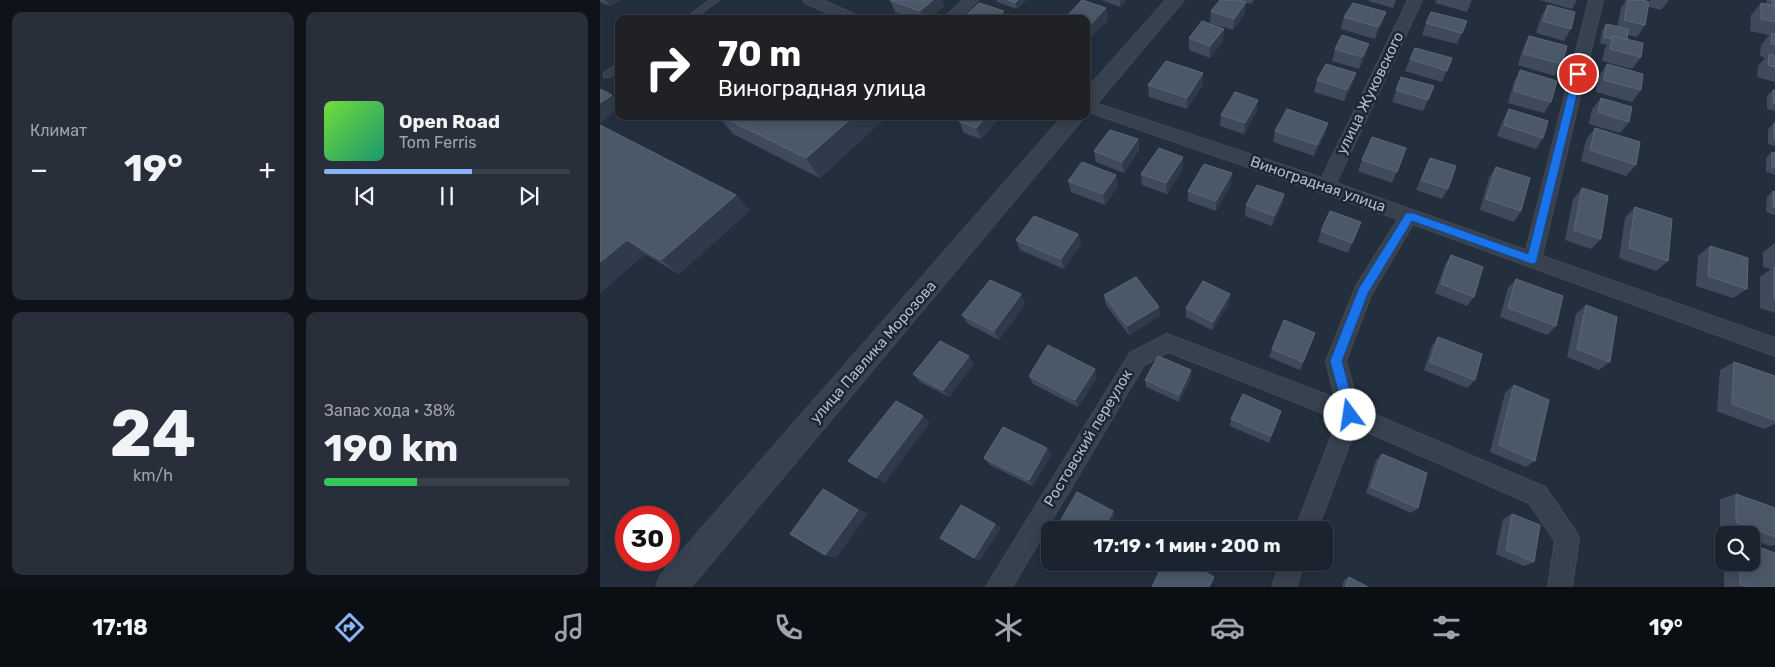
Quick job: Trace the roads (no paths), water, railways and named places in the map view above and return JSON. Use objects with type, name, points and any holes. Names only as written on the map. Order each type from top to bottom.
[{"type":"street","points":[[810,0],[845,15]]},
{"type":"street","points":[[954,15],[971,0]]},
{"type":"street","points":[[1090,99],[1175,0]]},
{"type":"street","name":"улица Жуковского","points":[[1326,186],[1415,0]]},
{"type":"street","points":[[1532,260],[1596,0]]},
{"type":"street","name":"Виноградная улица","points":[[1090,105],[1326,186],[1775,347]]},
{"type":"street","name":"улица Павлика Морозова","points":[[671,587],[1071,120]]},
{"type":"street","points":[[1309,521],[1350,415],[1336,361],[1364,292],[1409,216]]},
{"type":"street","name":"Ростовский переулок","points":[[998,587],[1137,359],[1167,343],[1350,415]]},
{"type":"street","points":[[1350,415],[1536,495],[1567,538],[1560,587]]},
{"type":"street","points":[[1284,587],[1290,571]]},
{"type":"lane","points":[[694,15],[715,0]]},
{"type":"lane","points":[[607,74],[615,69]]}]
